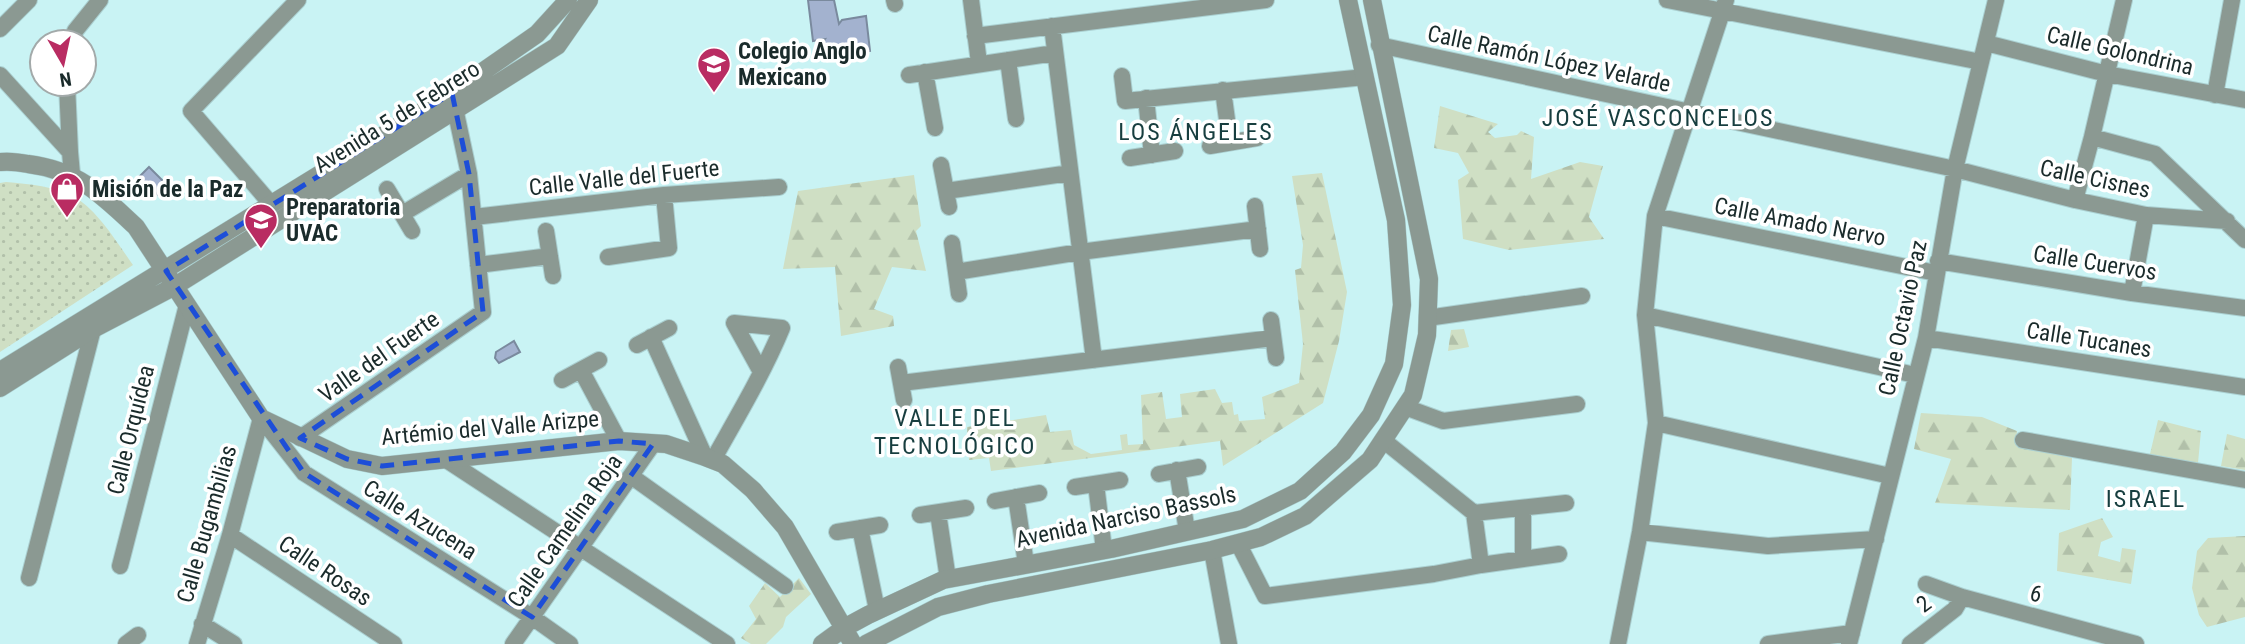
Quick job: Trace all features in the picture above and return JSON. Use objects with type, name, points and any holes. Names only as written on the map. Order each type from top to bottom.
[{"type":"street","points":[[0,29],[29,0]]},
{"type":"street","points":[[77,28],[100,0]]},
{"type":"street","points":[[271,204],[191,111],[298,0]]},
{"type":"street","name":"Avenida 5 de Febrero","points":[[0,388],[454,100],[537,34],[568,0]]},
{"type":"street","name":"Avenida 5 de Febrero","points":[[0,371],[170,278],[271,204],[454,100],[557,46],[589,0]]},
{"type":"street","points":[[971,0],[980,35]]},
{"type":"street","points":[[981,0],[980,35],[983,63]]},
{"type":"street","points":[[980,35],[1201,4],[1266,0]]},
{"type":"street","name":"Avenida Narciso Bassols","points":[[822,644],[877,610],[948,579],[1104,550],[1243,519],[1300,491],[1343,452],[1371,415],[1394,364],[1402,305],[1396,220],[1348,0]]},
{"type":"street","name":"Avenida Narciso Bassols","points":[[866,644],[938,607],[963,600],[1212,550],[1261,537],[1305,516],[1370,460],[1413,395],[1427,335],[1429,279],[1379,45],[1372,0]]},
{"type":"street","points":[[1667,0],[1725,6],[1981,62]]},
{"type":"street","name":"Calle Octavio Paz","points":[[1851,638],[1926,338],[1955,169],[1996,0]]},
{"type":"street","points":[[2074,200],[2092,137],[2124,0]]},
{"type":"street","points":[[2215,95],[2236,2]]},
{"type":"street","points":[[1618,644],[1640,533],[1656,423],[1645,315],[1655,216],[1725,6]]},
{"type":"street","points":[[1052,26],[1094,360]]},
{"type":"street","name":"Calle Golondrina","points":[[1986,43],[2107,74],[2245,100]]},
{"type":"street","name":"Calle Ramón López Velarde","points":[[1379,45],[1955,169]]},
{"type":"street","points":[[935,128],[917,73],[1055,53]]},
{"type":"street","points":[[1008,60],[1016,119]]},
{"type":"street","points":[[0,75],[70,152]]},
{"type":"street","points":[[1122,76],[1125,101],[1364,77]]},
{"type":"street","points":[[1223,90],[1230,142]]},
{"type":"street","points":[[68,98],[72,174]]},
{"type":"street","points":[[1146,98],[1152,155]]},
{"type":"street","points":[[454,100],[469,174],[478,265],[550,256]]},
{"type":"street","points":[[2092,137],[2155,154],[2245,240]]},
{"type":"street","points":[[1210,146],[1257,138]]},
{"type":"street","points":[[1380,143],[1400,139]]},
{"type":"street","points":[[1130,158],[1175,151]]},
{"type":"street","name":"Artémio del Valle Arizpe","points":[[0,162],[46,166],[72,174],[136,227],[261,418],[347,459],[382,466],[619,441],[666,444],[709,458],[723,464],[752,490],[785,527],[853,644]]},
{"type":"street","points":[[942,165],[947,199],[1070,173]]},
{"type":"street","name":"Calle Cisnes","points":[[1955,169],[2074,200],[2146,215],[2227,221]]},
{"type":"street","points":[[402,214],[469,174]]},
{"type":"street","name":"Calle Valle del Fuerte","points":[[474,217],[664,195],[779,187]]},
{"type":"street","points":[[387,189],[412,231]]},
{"type":"street","points":[[608,257],[669,248],[664,195]]},
{"type":"street","points":[[1255,206],[1260,249]]},
{"type":"street","points":[[2133,293],[2146,215]]},
{"type":"street","name":"Calle Amado Nervo","points":[[1655,216],[1937,267]]},
{"type":"street","points":[[956,272],[1080,252],[1258,229]]},
{"type":"street","points":[[546,232],[553,276]]},
{"type":"street","points":[[952,243],[959,293]]},
{"type":"street","name":"Valle del Fuerte","points":[[300,438],[483,313],[478,265]]},
{"type":"street","name":"Calle Cuervos","points":[[1937,267],[2245,308]]},
{"type":"street","points":[[1427,318],[1583,296]]},
{"type":"street","name":"Calle Orquídea","points":[[120,566],[187,305]]},
{"type":"street","points":[[1645,315],[1915,375]]},
{"type":"street","points":[[1271,320],[1276,358]]},
{"type":"street","points":[[669,328],[644,341],[709,458],[761,372]]},
{"type":"street","points":[[29,578],[93,329]]},
{"type":"street","points":[[904,400],[900,375],[1094,360],[1273,338]]},
{"type":"street","name":"Calle Tucanes","points":[[1926,338],[2245,387]]},
{"type":"street","points":[[562,380],[599,360]]},
{"type":"street","points":[[581,370],[619,441]]},
{"type":"street","points":[[1405,407],[1443,421],[1577,404]]},
{"type":"street","name":"Calle Bugambilias","points":[[197,644],[261,418]]},
{"type":"street","name":"Calle Azucena","points":[[261,418],[304,473],[532,617],[570,644]]},
{"type":"street","points":[[1656,423],[1891,477]]},
{"type":"street","points":[[1383,440],[1474,513],[1481,565]]},
{"type":"street","points":[[2023,440],[2245,480]]},
{"type":"street","name":"Calle Camelina Roja","points":[[513,644],[653,444]]},
{"type":"street","points":[[445,458],[727,644]]},
{"type":"street","points":[[1159,474],[1198,467]]},
{"type":"street","points":[[1177,470],[1187,531]]},
{"type":"street","points":[[631,476],[785,586]]},
{"type":"street","points":[[1075,487],[1120,480]]},
{"type":"street","points":[[1096,484],[1104,550]]},
{"type":"street","points":[[995,501],[1039,493]]},
{"type":"street","points":[[1017,497],[1026,564]]},
{"type":"street","points":[[1474,513],[1566,503]]},
{"type":"street","points":[[920,515],[966,508]]},
{"type":"street","points":[[1522,508],[1523,559]]},
{"type":"street","points":[[938,513],[948,579]]},
{"type":"street","points":[[837,532],[880,525]]},
{"type":"street","points":[[860,528],[877,610]]},
{"type":"street","points":[[1640,533],[1768,546],[1876,540]]},
{"type":"street","name":"Calle Rosas","points":[[230,535],[394,644]]},
{"type":"street","points":[[1238,544],[1265,596],[1434,574],[1559,554]]},
{"type":"street","points":[[1212,550],[1229,644]]},
{"type":"street","name":"6","points":[[1926,584],[1962,597],[2136,644]]},
{"type":"street","name":"2","points":[[1910,644],[1955,609],[1962,597]]},
{"type":"street","points":[[202,624],[234,644]]},
{"type":"street","points":[[1768,644],[1851,638]]},
{"type":"highlighted area","points":[[452,93],[469,174],[483,312],[300,438],[347,459],[382,466],[619,441],[653,444],[532,617],[304,473],[166,271]]},
{"type":"green space","points":[[1440,106],[1498,124],[1488,132],[1495,138],[1517,135],[1521,131],[1534,137],[1531,179],[1580,162],[1603,166],[1589,217],[1604,239],[1509,250],[1463,239],[1458,180],[1469,173],[1458,153],[1434,148]]},
{"type":"green space","points":[[1322,173],[1347,292],[1339,341],[1323,403],[1223,466],[1220,441],[991,471],[989,458],[969,460],[967,427],[1046,415],[1050,432],[1071,430],[1074,445],[1091,454],[1122,450],[1120,435],[1127,434],[1128,445],[1143,444],[1141,395],[1162,392],[1166,419],[1182,417],[1180,394],[1215,389],[1222,403],[1232,402],[1234,415],[1238,414],[1239,421],[1265,419],[1262,397],[1299,383],[1303,344],[1295,270],[1301,268],[1303,245],[1292,176]]},
{"type":"green space","points":[[914,175],[921,226],[916,231],[926,271],[892,267],[874,309],[893,316],[894,326],[841,336],[835,267],[783,269],[798,191]]},
{"type":"green space","points":[[0,183],[51,188],[76,198],[100,219],[133,265],[0,352]]},
{"type":"green space","points":[[1464,329],[1469,347],[1448,351],[1451,330]]},
{"type":"green space","points":[[1921,413],[1982,417],[2017,431],[2016,446],[2072,458],[2070,510],[1935,503],[1951,459],[1914,449]]},
{"type":"green space","points":[[2158,420],[2201,431],[2198,463],[2150,454]]},
{"type":"green space","points":[[2227,434],[2245,439],[2245,470],[2221,466]]},
{"type":"green space","points":[[2102,518],[2113,537],[2101,542],[2098,556],[2120,562],[2122,548],[2136,550],[2131,584],[2057,571],[2059,533]]},
{"type":"green space","points":[[2245,536],[2245,617],[2207,627],[2199,615],[2192,588],[2197,551],[2208,538]]},
{"type":"green space","points":[[799,578],[811,594],[786,617],[783,627],[766,644],[751,644],[741,638],[756,619],[749,606],[765,583],[780,597]]},
{"type":"water","points":[[808,0],[834,0],[839,24],[842,20],[866,16],[870,51],[834,57],[821,45],[825,39],[813,41]]},
{"type":"water","points":[[149,167],[169,187],[159,196],[139,177]]},
{"type":"water","points":[[514,341],[520,352],[499,363],[495,358],[496,352]]},
{"type":"place","name":"Colegio Anglo Mexicano","points":[[714,94]]},
{"type":"place","name":"Misión de la Paz","points":[[67,219]]},
{"type":"place","name":"Preparatoria UVAC","points":[[261,250]]},
{"type":"district","name":"JOSÉ VASCONCELOS","points":[[1658,118]]},
{"type":"district","name":"LOS ÁNGELES","points":[[1196,132]]},
{"type":"district","name":"VALLE DEL TECNOLÓGICO","points":[[955,432]]},
{"type":"district","name":"ISRAEL","points":[[2146,499]]}]
